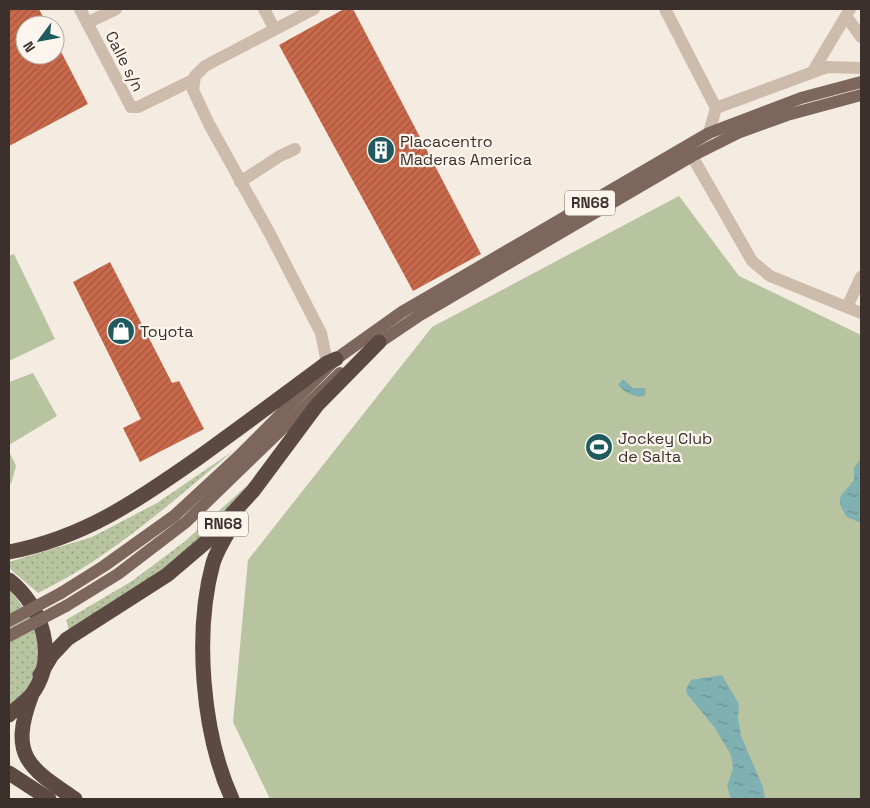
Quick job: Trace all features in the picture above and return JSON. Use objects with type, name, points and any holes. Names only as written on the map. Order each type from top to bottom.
[{"type":"highway","name":"RN68","points":[[9,714],[32,694],[40,676],[60,645],[136,596],[188,558],[252,491],[318,405],[379,342]]},
{"type":"highway","name":"RN68","points":[[9,552],[30,548],[80,531],[129,504],[234,432],[331,361]]},
{"type":"highway","points":[[232,799],[206,706],[205,615],[210,580],[217,553],[252,491]]},
{"type":"highway","name":"RN68","points":[[9,580],[26,596],[39,617],[45,634],[46,651],[40,676]]},
{"type":"highway","points":[[32,694],[22,726],[23,752],[35,769],[75,799]]},
{"type":"highway","points":[[9,773],[48,799]]},
{"type":"main road","name":"RN68","points":[[9,621],[104,566],[174,516],[238,457],[331,361],[420,301],[709,133],[802,98],[861,82]]},
{"type":"main road","name":"RN68","points":[[9,636],[66,606],[118,574],[186,522],[263,449],[320,390],[379,342],[420,315],[692,156],[740,132],[777,118],[861,95]]},
{"type":"street","name":"Calle s/n","points":[[80,9],[131,107],[138,107],[193,80]]},
{"type":"street","name":"Calle s/n","points":[[87,23],[116,9]]},
{"type":"street","points":[[264,9],[274,28]]},
{"type":"street","points":[[314,9],[274,28],[205,66],[193,80],[193,90],[321,333],[331,361]]},
{"type":"street","points":[[665,9],[716,108],[709,133]]},
{"type":"street","points":[[813,72],[848,13]]},
{"type":"street","points":[[848,13],[861,37]]},
{"type":"street","points":[[716,108],[827,68],[861,68]]},
{"type":"street","points":[[240,182],[280,156],[295,149]]},
{"type":"street","points":[[692,156],[758,269],[770,276],[861,313]]},
{"type":"street","points":[[848,307],[861,278]]},
{"type":"green space","name":"Jockey Club de Salta","points":[[679,196],[739,276],[861,335],[861,799],[270,799],[233,722],[248,560],[432,327]]},
{"type":"green space","points":[[14,254],[55,339],[9,361],[9,256]]},
{"type":"green space","points":[[33,373],[57,416],[9,445],[9,382]]},
{"type":"green space","points":[[9,451],[16,466],[11,484],[9,484]]},
{"type":"green space","points":[[233,451],[140,528],[65,579],[38,593],[9,568],[9,562],[92,537],[157,503]]},
{"type":"green space","points":[[260,474],[232,507],[202,537],[169,565],[111,607],[69,630],[66,620],[132,581],[184,542]]},
{"type":"green space","points":[[9,590],[22,605],[29,617],[39,646],[33,676],[23,694],[9,707]]},
{"type":"water","points":[[623,379],[633,388],[646,388],[645,396],[630,394],[623,390],[618,385]]},
{"type":"water","points":[[861,458],[861,523],[847,517],[840,504],[840,500],[843,493],[854,480],[854,468]]},
{"type":"water","points":[[722,675],[739,704],[738,718],[741,736],[763,787],[765,799],[731,799],[727,786],[733,768],[731,755],[715,728],[687,694],[686,689],[691,680]]},
{"type":"building","points":[[9,9],[39,9],[42,15],[15,15],[15,65],[65,65],[65,59],[88,104],[9,146]]},
{"type":"building","name":"Placacentro Maderas America","points":[[344,9],[353,9],[481,254],[413,291],[279,45]]},
{"type":"building","name":"Toyota","points":[[110,262],[172,383],[179,381],[204,429],[140,462],[123,428],[141,419],[73,282]]},
{"type":"place","name":"Placacentro Maderas America","points":[[381,150]]},
{"type":"place","name":"Toyota","points":[[121,331]]},
{"type":"place","name":"Jockey Club de Salta","points":[[599,447]]}]
